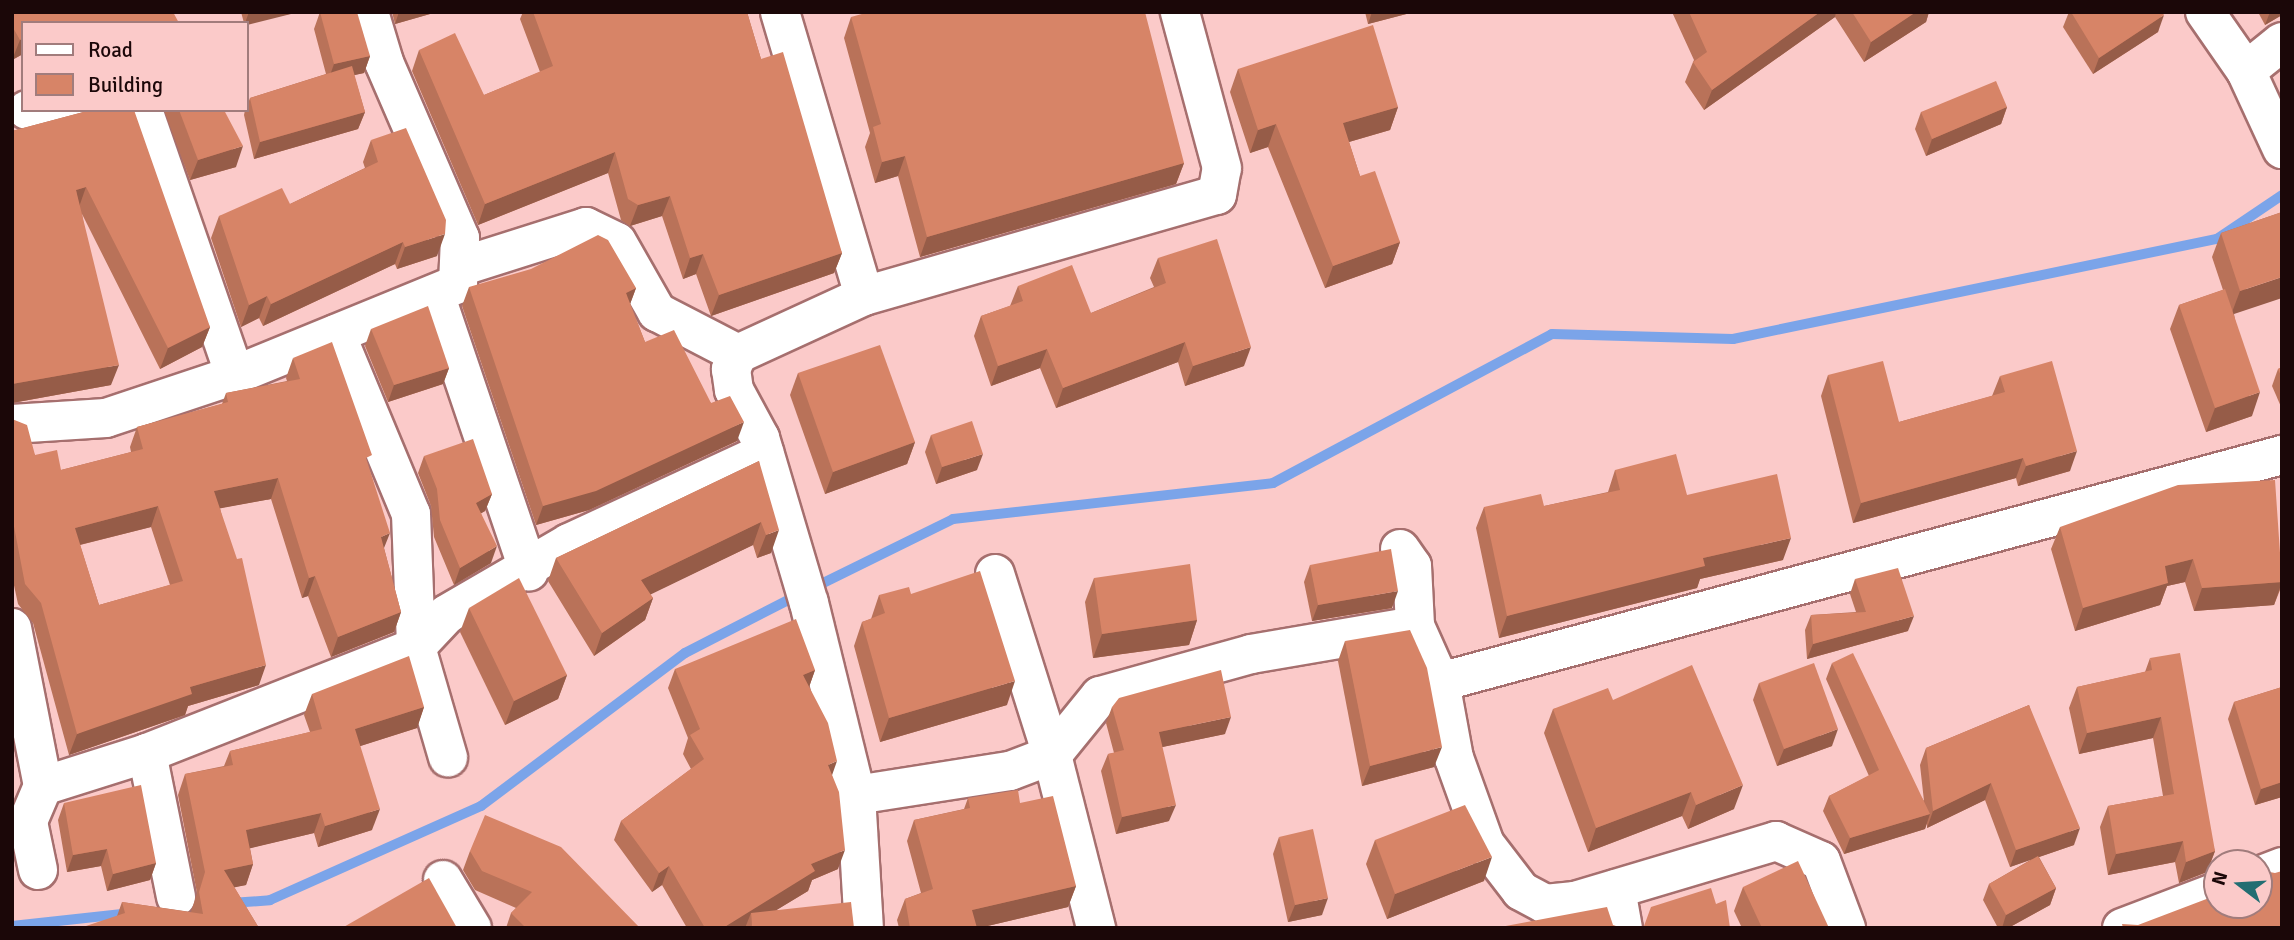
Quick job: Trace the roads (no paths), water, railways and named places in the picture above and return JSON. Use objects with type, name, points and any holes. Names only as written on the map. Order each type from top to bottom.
[{"type":"street","points":[[12,424],[106,418],[234,375],[458,284],[463,266],[460,238],[369,12]]},
{"type":"street","points":[[780,12],[864,296]]},
{"type":"street","points":[[864,928],[856,794],[808,603],[764,453],[734,390],[731,369],[738,354],[864,296],[1217,194],[1222,168],[1180,12]]},
{"type":"street","points":[[2205,12],[2246,71],[2274,133]]},
{"type":"street","points":[[2246,71],[2282,41]]},
{"type":"street","points":[[144,112],[234,375]]},
{"type":"street","points":[[463,266],[586,227],[617,242],[657,312],[738,354]]},
{"type":"street","points":[[435,294],[529,571]]},
{"type":"street","points":[[336,334],[411,514],[416,647],[448,757]]},
{"type":"street","points":[[43,786],[147,754],[416,647],[447,614],[529,571],[569,543],[764,453]]},
{"type":"street","points":[[1440,682],[2282,455]]},
{"type":"street","points":[[1400,549],[1412,566],[1415,626],[1440,682],[1454,758],[1485,844],[1521,891],[1545,904],[1616,889],[1776,841],[1821,861],[1846,928]]},
{"type":"street","points":[[995,574],[1052,755],[1096,928]]},
{"type":"street","points":[[856,794],[1010,771],[1052,755],[1100,696],[1251,654],[1415,626]]},
{"type":"street","points":[[12,628],[43,786],[28,822],[38,870]]},
{"type":"street","points":[[147,754],[176,897]]},
{"type":"street","points":[[443,880],[472,928]]},
{"type":"street","points":[[1616,889],[1623,928]]},
{"type":"street","points":[[2122,928],[2203,897]]},
{"type":"waterway","points":[[813,588],[953,519],[1273,483],[1552,334],[1733,339],[2217,239],[2282,195]]},
{"type":"waterway","points":[[231,903],[270,900],[481,806],[685,653],[798,595]]},
{"type":"waterway","points":[[12,926],[131,913]]}]
